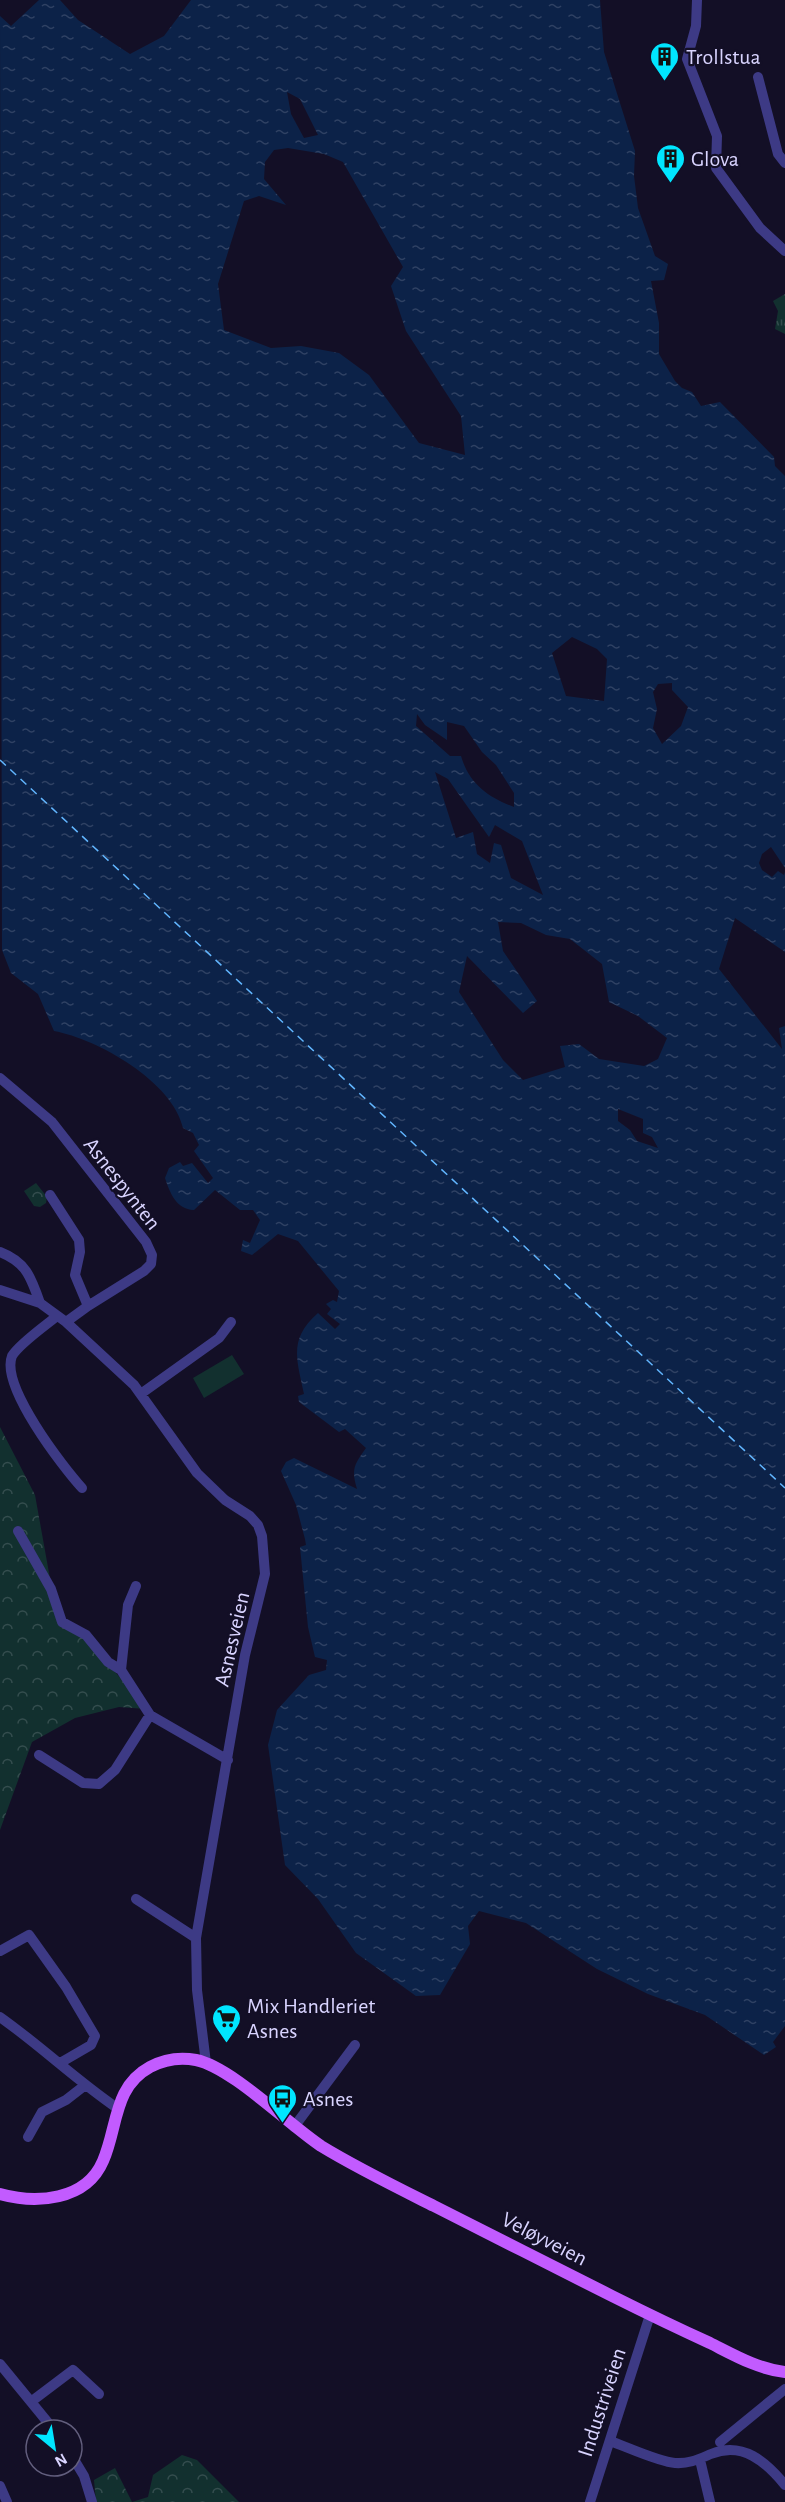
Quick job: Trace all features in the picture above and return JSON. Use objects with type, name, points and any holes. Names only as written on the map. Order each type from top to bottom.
[{"type":"main road","name":"Veløyveien","points":[[0,2194],[43,2200],[68,2194],[89,2181],[103,2161],[117,2108],[132,2081],[157,2064],[182,2058],[206,2062],[233,2079],[294,2127],[338,2156],[388,2183],[650,2315],[758,2366],[785,2372]]},
{"type":"street","points":[[697,0],[696,26],[687,59],[717,136],[716,168],[760,228],[785,251]]},
{"type":"street","points":[[758,77],[778,154],[785,163]]},
{"type":"street","name":"Asnespynten","points":[[0,1078],[52,1122],[146,1242],[152,1255],[152,1264],[144,1271],[88,1306],[61,1319],[14,1353],[11,1371],[14,1386],[50,1450],[82,1488]]},
{"type":"street","points":[[50,1195],[80,1240],[75,1275],[88,1306]]},
{"type":"street","points":[[0,1252],[16,1258],[22,1264],[32,1281],[40,1303]]},
{"type":"street","name":"Asnesveien","points":[[0,1290],[40,1303],[61,1319],[142,1393],[197,1473],[225,1500],[250,1516],[258,1525],[262,1536],[265,1574],[245,1655],[196,1938],[197,1990],[206,2062]]},
{"type":"street","points":[[142,1393],[219,1338],[231,1322]]},
{"type":"street","points":[[18,1531],[51,1589],[62,1623],[82,1632],[108,1662],[121,1670],[150,1715],[228,1760]]},
{"type":"street","points":[[121,1670],[128,1605],[136,1586]]},
{"type":"street","points":[[39,1755],[83,1783],[99,1784],[115,1770],[150,1715]]},
{"type":"street","points":[[136,1899],[196,1938]]},
{"type":"street","points":[[0,1951],[29,1935],[66,1987],[95,2036],[91,2045],[60,2063]]},
{"type":"street","points":[[0,2017],[60,2063],[84,2086],[117,2108]]},
{"type":"street","points":[[294,2127],[356,2045]]},
{"type":"street","points":[[28,2137],[42,2112],[66,2100],[84,2086]]},
{"type":"street","name":"Industriveien","points":[[590,2502],[650,2315]]},
{"type":"street","points":[[0,2364],[45,2418]]},
{"type":"street","points":[[33,2401],[73,2370],[99,2394]]},
{"type":"street","points":[[720,2442],[785,2389]]},
{"type":"street","points":[[610,2441],[674,2463],[700,2460],[712,2454],[741,2451],[765,2463],[785,2485]]},
{"type":"street","points":[[700,2460],[710,2502]]},
{"type":"street","points":[[84,2476],[92,2502]]},
{"type":"street","points":[[0,2486],[7,2502]]},
{"type":"green space","points":[[785,294],[785,334],[775,329],[778,311],[773,301]]},
{"type":"green space","points":[[36,1183],[47,1197],[46,1203],[40,1207],[34,1206],[24,1191]]},
{"type":"green space","points":[[232,1355],[244,1374],[204,1398],[193,1378]]},
{"type":"green space","points":[[0,1427],[35,1495],[56,1612],[82,1632],[146,1709],[119,1707],[75,1718],[32,1742],[0,1830]]},
{"type":"green space","points":[[182,2455],[197,2460],[239,2502],[132,2502],[148,2497],[153,2475]]},
{"type":"green space","points":[[115,2468],[132,2502],[96,2502],[94,2480]]},
{"type":"water","points":[[39,0],[60,0],[78,20],[130,54],[164,36],[191,0],[600,0],[604,52],[635,151],[634,176],[638,208],[655,256],[668,264],[664,280],[651,281],[659,323],[659,354],[675,381],[682,388],[692,392],[701,406],[720,402],[774,457],[775,466],[785,476],[785,868],[771,847],[762,854],[759,863],[762,870],[772,877],[778,871],[784,875],[785,872],[785,952],[735,918],[719,969],[782,1049],[779,1028],[785,1026],[785,2026],[773,2042],[776,2047],[764,2055],[705,2015],[648,1994],[597,1969],[526,1923],[479,1911],[468,1926],[470,1944],[440,1995],[416,1996],[356,1953],[318,1899],[285,1865],[268,1745],[277,1710],[309,1675],[326,1670],[327,1660],[315,1657],[308,1627],[300,1547],[306,1545],[305,1539],[296,1505],[281,1471],[286,1462],[294,1458],[357,1489],[354,1477],[355,1467],[366,1448],[345,1429],[339,1432],[299,1402],[298,1396],[304,1394],[297,1360],[302,1332],[318,1313],[335,1329],[340,1324],[327,1314],[331,1309],[326,1304],[333,1300],[337,1302],[339,1291],[298,1241],[278,1234],[252,1255],[241,1251],[243,1240],[250,1243],[260,1220],[253,1210],[240,1210],[215,1190],[194,1210],[178,1203],[165,1178],[169,1168],[180,1162],[183,1166],[192,1163],[208,1183],[213,1178],[194,1151],[199,1145],[193,1133],[183,1128],[176,1111],[165,1095],[131,1065],[91,1043],[54,1031],[38,994],[11,973],[2,950],[0,16],[11,26]],"holes":[[[287,92],[300,99],[318,135],[304,138],[291,114]],[[288,148],[324,154],[343,162],[403,267],[391,286],[406,331],[461,416],[465,455],[419,443],[369,375],[339,353],[301,346],[271,348],[224,330],[218,284],[244,201],[259,196],[286,205],[264,179],[265,162],[274,150]],[[572,637],[597,649],[607,659],[604,701],[566,696],[552,653]],[[672,683],[672,690],[688,707],[681,726],[662,744],[653,728],[657,709],[653,692],[658,684]],[[417,714],[425,725],[447,740],[447,722],[464,726],[482,752],[496,765],[514,793],[514,807],[496,799],[474,782],[461,756],[450,756],[416,726]],[[435,772],[448,779],[489,837],[495,825],[522,841],[543,895],[511,878],[501,845],[494,843],[490,863],[477,854],[473,832],[456,838]],[[498,922],[521,923],[546,935],[570,939],[602,964],[609,1002],[638,1016],[667,1038],[658,1059],[644,1066],[599,1059],[579,1044],[560,1046],[565,1067],[523,1080],[503,1060],[459,992],[467,956],[523,1013],[537,1001],[503,951]],[[618,1109],[643,1119],[643,1133],[652,1137],[658,1148],[637,1141],[630,1130],[618,1121]]]},
{"type":"ferry route","points":[[0,760],[785,1488]]},
{"type":"place","name":"Trollstua","points":[[665,82]]},
{"type":"place","name":"Glova","points":[[670,184]]},
{"type":"place","name":"Mix Handleriet Asnes","points":[[226,2044]]},
{"type":"place","name":"Asnes","points":[[282,2124]]}]
